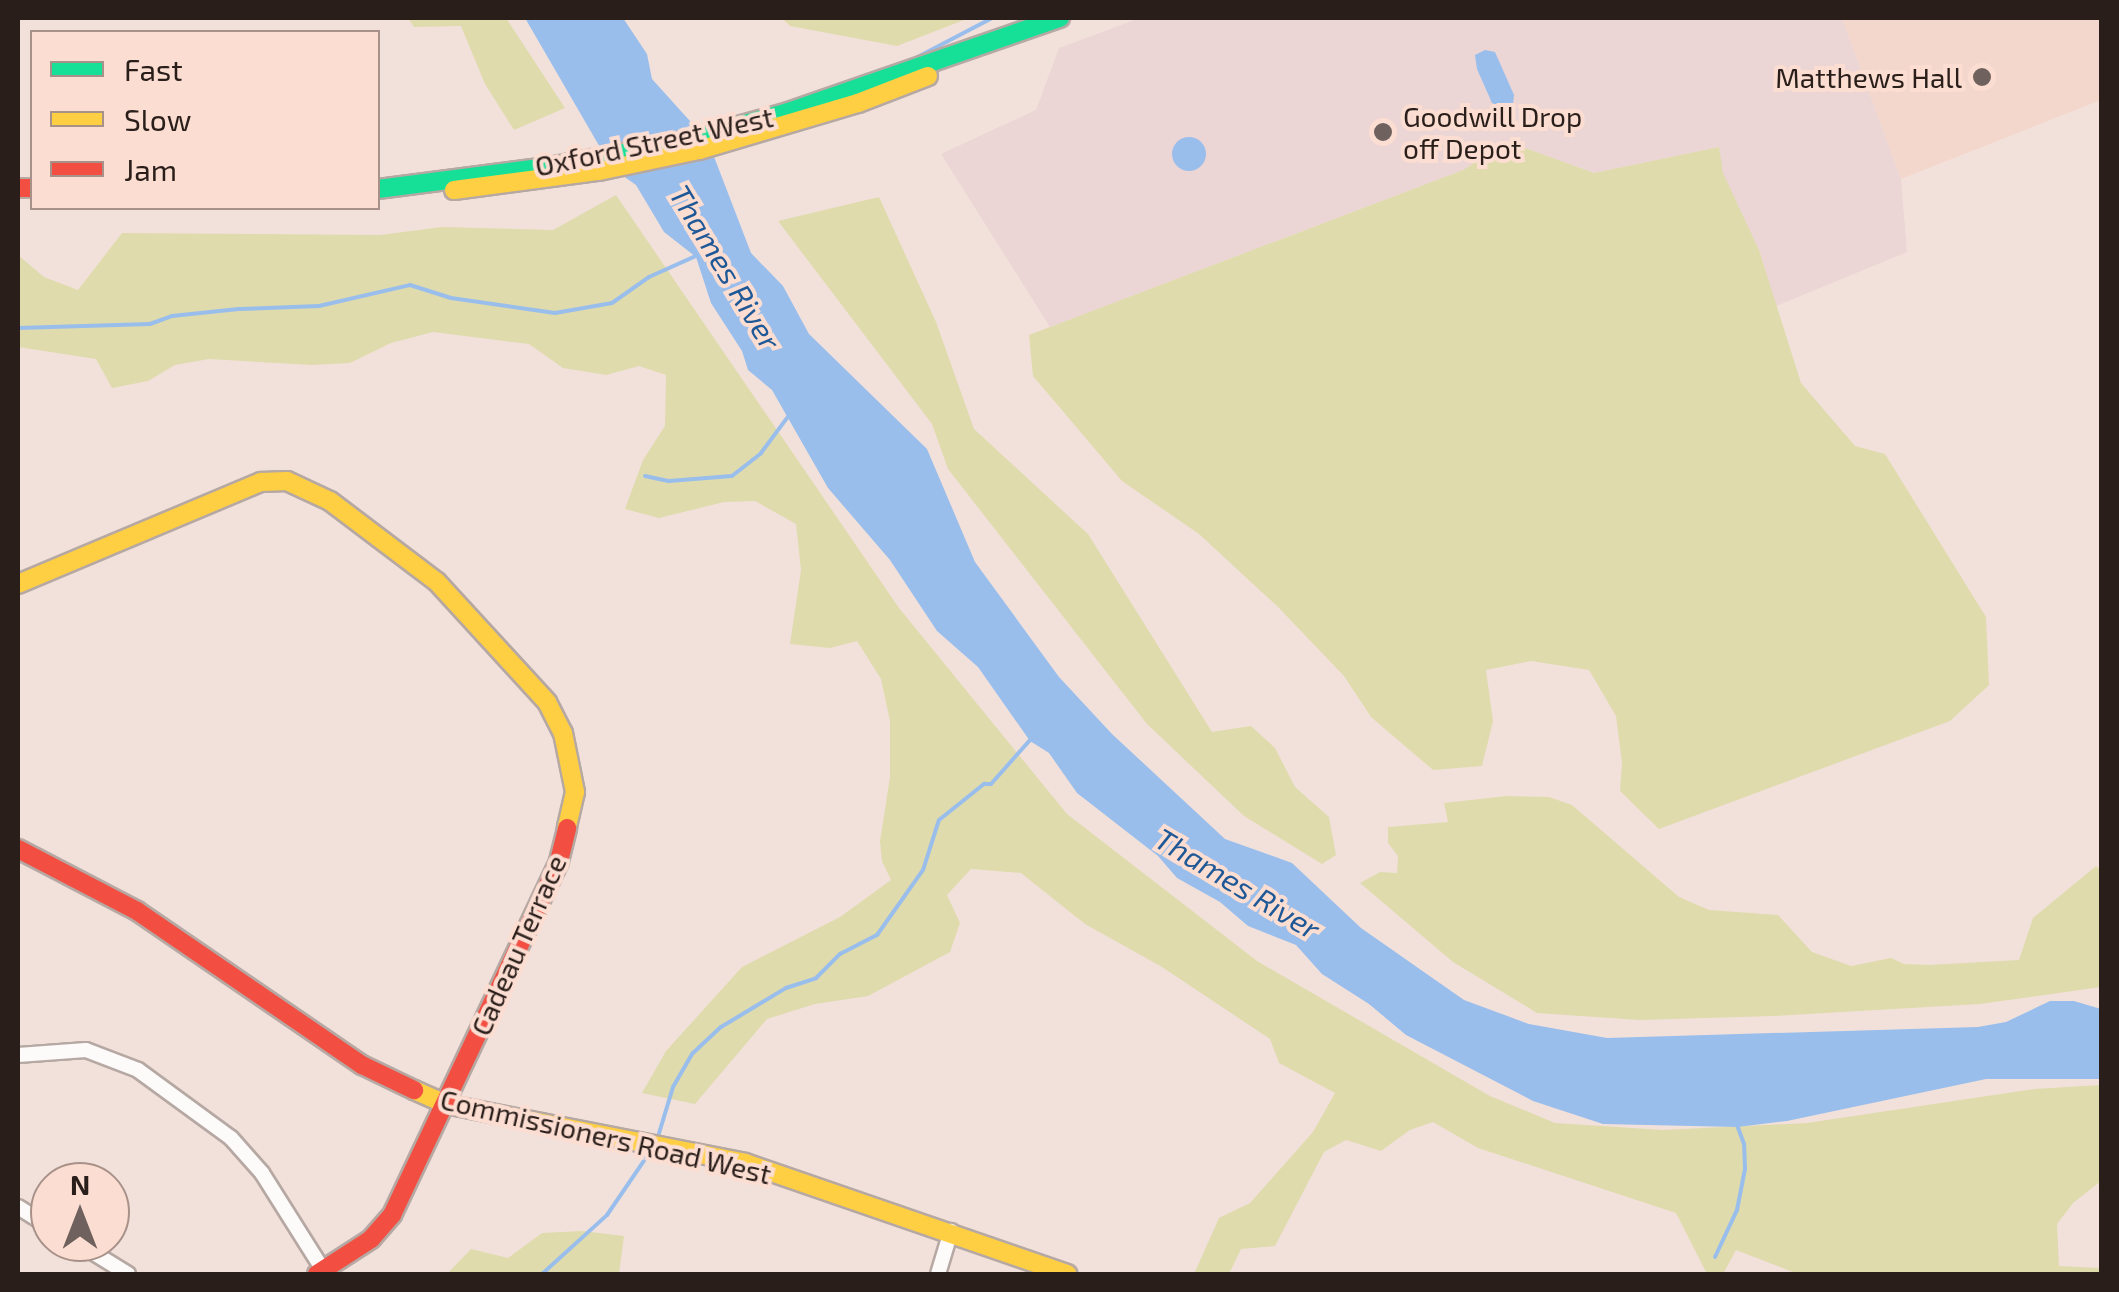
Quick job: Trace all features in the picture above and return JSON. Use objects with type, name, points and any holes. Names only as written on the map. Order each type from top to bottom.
[{"type":"main road","name":"Oxford Street West","points":[[380,190],[499,179],[680,142],[924,71],[1060,18]]},
{"type":"main road","name":"Cadeau Terrace","points":[[18,584],[261,482],[287,481],[330,501],[437,582],[546,702],[570,758],[575,792],[559,861],[392,1215],[371,1239],[320,1272]]},
{"type":"main road","name":"Commissioners Road West","points":[[18,849],[137,910],[362,1065],[445,1104],[745,1163],[1067,1274]]},
{"type":"street","points":[[18,1055],[86,1050],[138,1070],[231,1138],[262,1173],[320,1272]]},
{"type":"street","points":[[938,1274],[951,1231]]},
{"type":"shaded area","points":[[408,18],[506,18],[565,108],[514,130],[485,84],[461,26],[414,27]]},
{"type":"shaded area","points":[[782,18],[969,18],[897,46],[790,26]]},
{"type":"shaded area","points":[[1140,18],[1842,18],[1901,179],[1907,252],[1776,306],[1759,250],[1722,173],[1719,147],[1594,173],[1509,142],[1463,170],[1050,327],[941,154],[1036,110],[1059,48]]},
{"type":"shaded area","name":"Matthews Hall","points":[[1842,18],[2101,18],[2101,100],[1901,179]]},
{"type":"shaded area","points":[[1509,142],[1594,173],[1719,147],[1723,173],[1759,250],[1801,383],[1855,446],[1885,454],[1986,617],[1989,685],[1950,721],[1659,829],[1620,791],[1622,763],[1616,716],[1589,670],[1531,661],[1486,670],[1493,721],[1482,766],[1433,770],[1371,717],[1344,676],[1278,607],[1199,534],[1122,481],[1033,376],[1029,335],[1463,170]]},
{"type":"shaded area","points":[[616,195],[899,608],[1067,814],[1257,961],[1490,1096],[1555,1123],[1663,1130],[1807,1123],[2034,1089],[2101,1085],[2101,1181],[2073,1203],[2057,1224],[2059,1266],[2101,1268],[2101,1274],[1798,1274],[1736,1250],[1723,1274],[1707,1274],[1676,1213],[1478,1148],[1433,1122],[1410,1130],[1381,1151],[1346,1140],[1324,1152],[1275,1246],[1241,1249],[1229,1274],[1194,1274],[1219,1218],[1250,1203],[1313,1132],[1335,1093],[1279,1063],[1270,1039],[1162,967],[1085,924],[1021,873],[971,869],[947,895],[960,923],[950,952],[868,996],[815,1004],[767,1019],[695,1104],[642,1093],[666,1051],[742,967],[840,917],[891,880],[882,861],[880,841],[890,777],[890,721],[881,679],[857,641],[830,648],[790,644],[801,570],[796,524],[755,501],[724,502],[659,518],[625,509],[643,460],[665,426],[666,375],[639,366],[606,375],[563,368],[529,344],[433,332],[391,343],[350,363],[311,365],[209,359],[175,365],[148,381],[112,388],[96,359],[18,347],[18,255],[44,277],[78,290],[122,233],[380,235],[442,227],[553,230]]},
{"type":"shaded area","points":[[879,197],[936,322],[974,429],[1088,534],[1212,732],[1251,726],[1275,748],[1295,787],[1329,817],[1336,855],[1322,864],[1244,816],[1147,724],[948,469],[932,424],[778,221]]},
{"type":"shaded area","points":[[1507,796],[1549,797],[1572,805],[1679,897],[1709,910],[1778,915],[1812,952],[1851,966],[1891,958],[1904,964],[1929,965],[2019,960],[2033,918],[2096,866],[2102,871],[2101,987],[1980,1004],[1774,1016],[1639,1020],[1537,1013],[1453,962],[1360,883],[1380,872],[1397,873],[1398,856],[1388,843],[1388,827],[1448,822],[1444,803]]},
{"type":"shaded area","points":[[582,1231],[624,1236],[619,1274],[447,1274],[471,1249],[508,1258],[542,1233]]},
{"type":"water","name":"Thames River","points":[[525,18],[623,18],[647,54],[652,79],[708,141],[751,253],[783,286],[809,334],[927,449],[975,562],[1059,677],[1112,734],[1225,839],[1292,863],[1361,928],[1464,1000],[1529,1024],[1607,1038],[1978,1027],[2006,1022],[2050,1001],[2074,1001],[2101,1009],[2101,1079],[1986,1079],[1787,1121],[1737,1127],[1603,1124],[1533,1101],[1406,1035],[1369,1004],[1322,974],[1296,945],[1248,926],[1220,902],[1177,878],[1158,856],[1077,793],[1049,753],[1030,741],[978,667],[937,631],[890,560],[828,488],[772,390],[748,370],[742,351],[711,303],[696,257],[664,232],[636,185],[612,168]]},
{"type":"water","points":[[1485,50],[1495,52],[1514,95],[1513,104],[1503,108],[1492,103],[1475,55]]},
{"type":"water","points":[[1189,137],[1201,142],[1206,154],[1201,166],[1189,171],[1177,166],[1172,154],[1177,142]]},
{"type":"waterway","points":[[908,62],[992,18]]},
{"type":"waterway","name":"Thames River","points":[[18,328],[150,324],[172,316],[319,306],[410,285],[451,298],[555,313],[612,303],[649,277],[698,255]]},
{"type":"waterway","points":[[645,476],[669,481],[732,476],[761,453],[790,414]]},
{"type":"waterway","points":[[657,1140],[673,1087],[693,1053],[721,1027],[786,988],[816,978],[840,954],[877,935],[923,870],[939,820],[984,784],[991,784],[1031,739]]},
{"type":"waterway","points":[[1715,1257],[1737,1210],[1745,1169],[1744,1144],[1737,1125]]},
{"type":"waterway","points":[[542,1274],[607,1215],[650,1152]]},
{"type":"traffic: fast","points":[[380,189],[554,166],[680,142],[788,112],[1060,18]]},
{"type":"traffic: slow","points":[[454,190],[599,171],[699,150],[858,103],[928,76]]},
{"type":"traffic: slow","points":[[18,584],[261,482],[287,481],[330,501],[437,582],[547,702],[563,733],[575,792],[567,828]]},
{"type":"traffic: slow","points":[[414,1090],[445,1104],[745,1163],[1067,1274]]},
{"type":"traffic: jam","points":[[18,188],[30,188]]},
{"type":"traffic: jam","points":[[317,1274],[371,1239],[392,1215],[559,861],[567,828]]},
{"type":"traffic: jam","points":[[18,849],[137,911],[362,1065],[414,1090]]},
{"type":"place","name":"Matthews Hall","points":[[1982,77]]},
{"type":"place","name":"Goodwill Drop off Depot","points":[[1383,132]]}]
